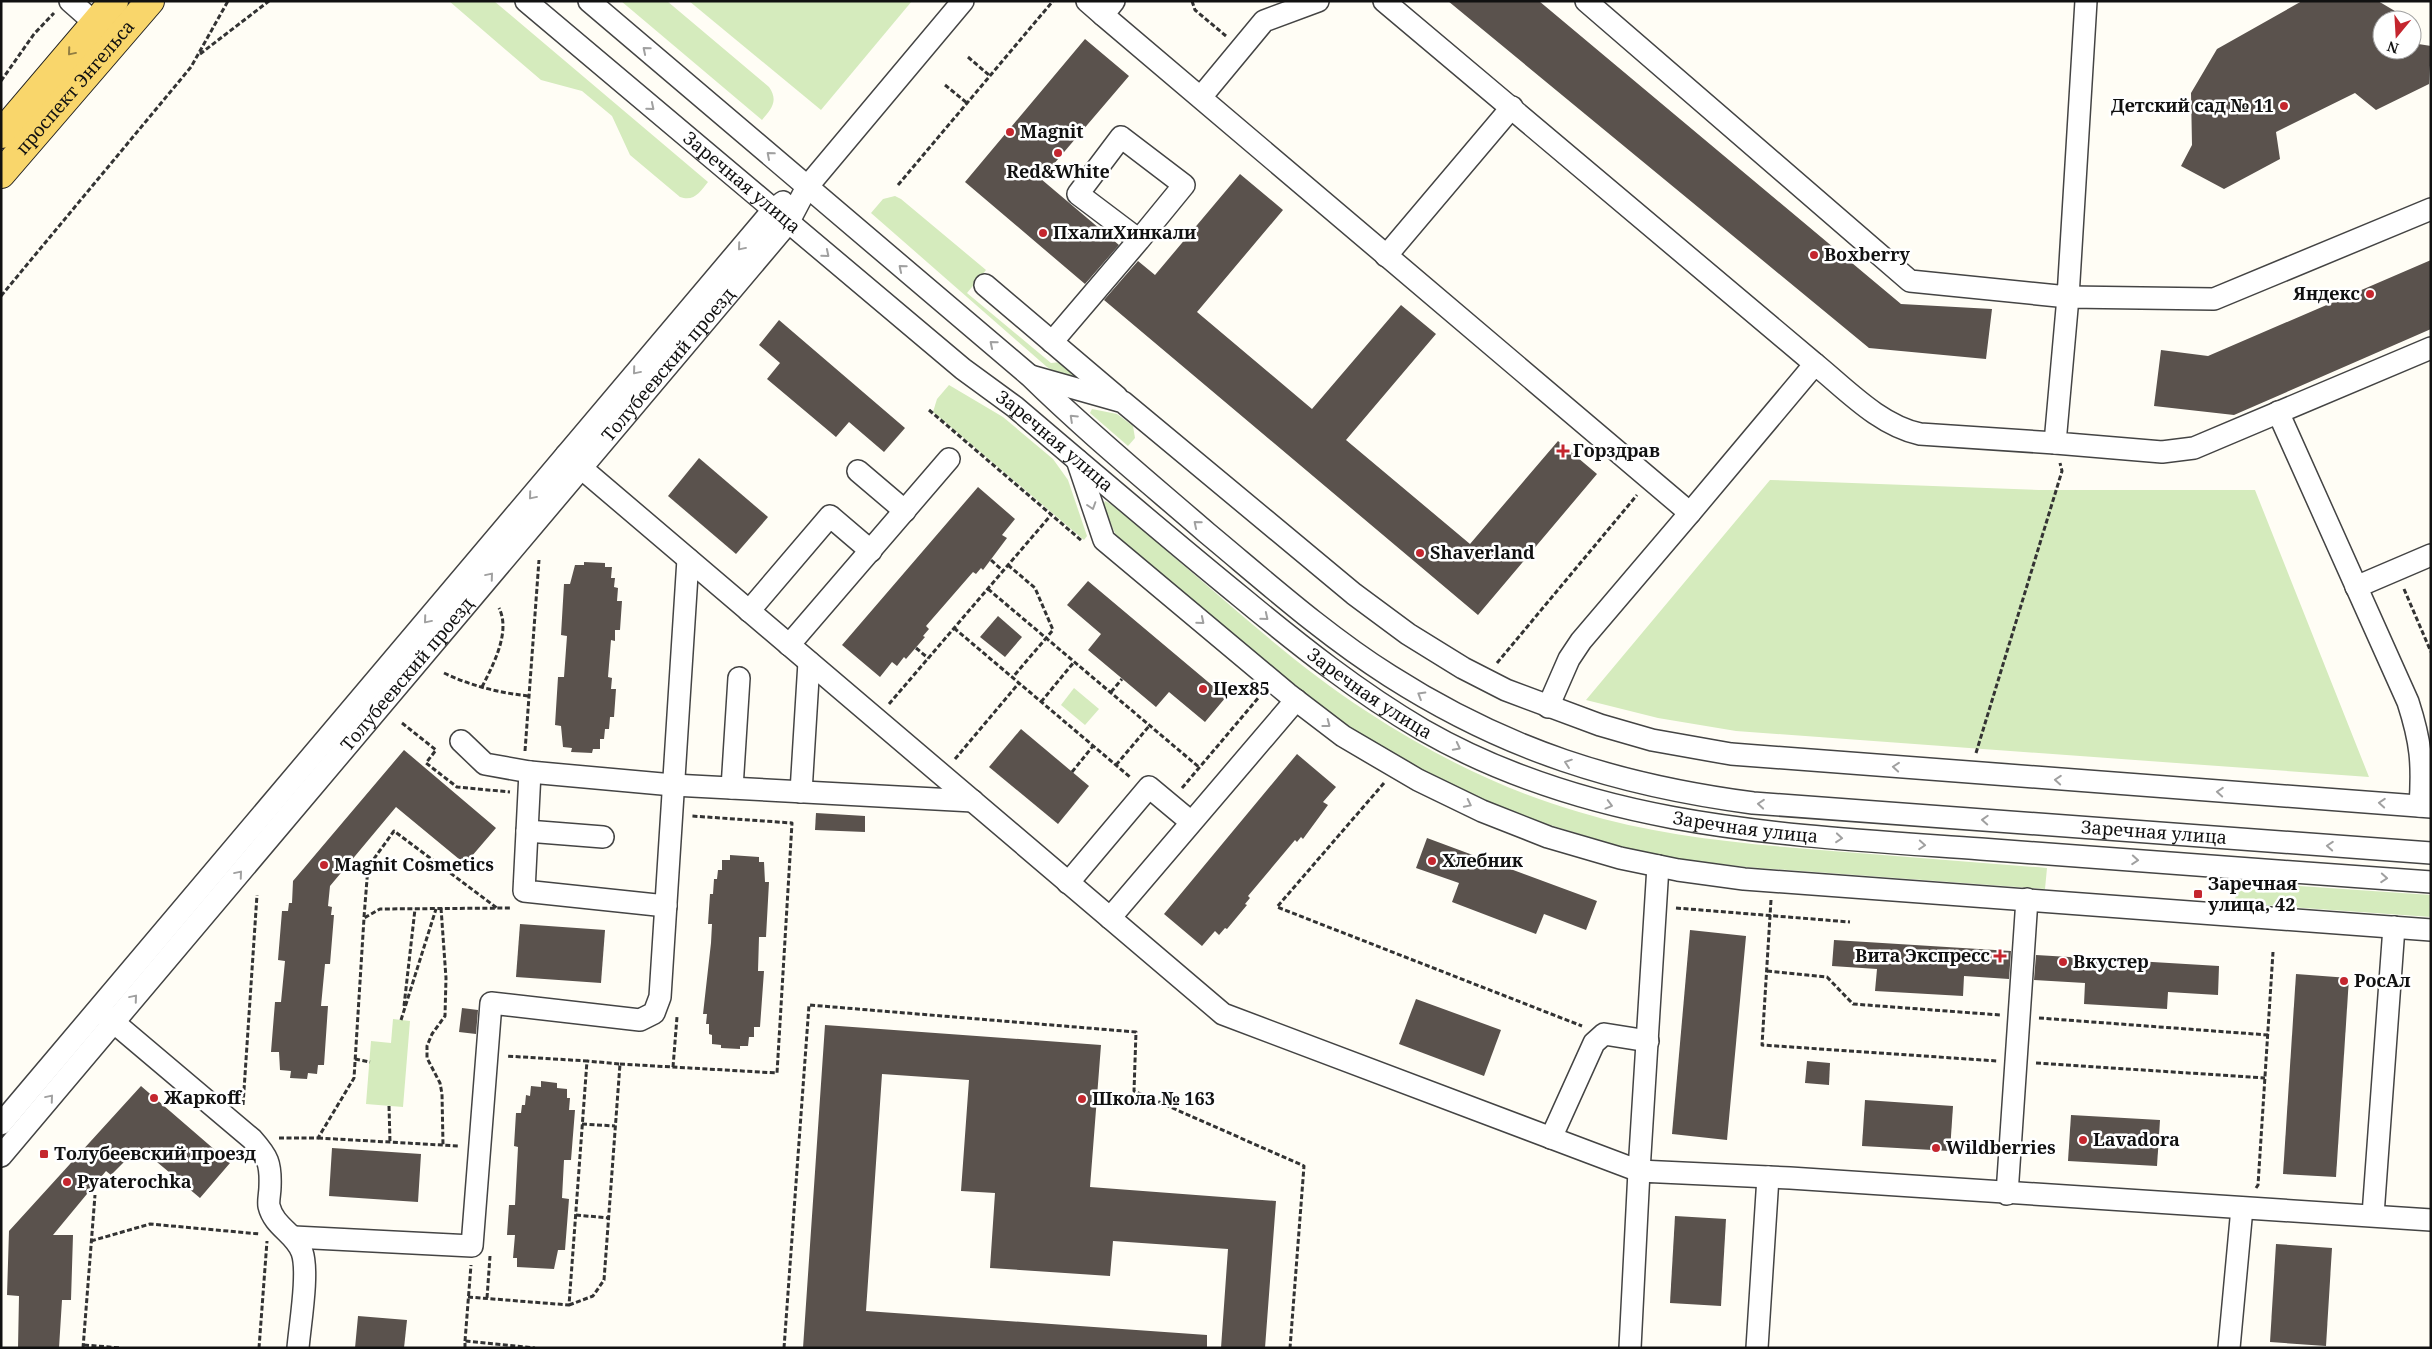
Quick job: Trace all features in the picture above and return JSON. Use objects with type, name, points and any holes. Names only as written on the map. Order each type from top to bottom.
[{"type":"main road","name":"проспект Энгельса","points":[[1,134],[114,1]]},
{"type":"main road","name":"проспект Энгельса","points":[[1,174],[150,1]]},
{"type":"street","name":"Заречная улица","points":[[526,1],[963,369],[1015,407],[1312,655],[1373,699],[1425,731],[1476,757],[1582,798],[1688,822],[1748,830],[1893,843],[2431,882]]},
{"type":"street","name":"Заречная улица","points":[[589,1],[1030,376],[1075,421],[1328,632],[1388,675],[1437,705],[1487,731],[1542,754],[1592,771],[1692,795],[1753,803],[2431,853]]},
{"type":"street","name":"Толубеевский проезд","points":[[1,1156],[106,1016],[963,1]]},
{"type":"street","points":[[1201,97],[1264,21],[1318,1]]},
{"type":"street","points":[[1384,1],[1815,364],[1886,421],[1902,430],[1920,434],[2178,451],[2194,448],[2431,348]]},
{"type":"street","points":[[1586,1],[1910,281],[2068,297],[2214,299],[2431,209]]},
{"type":"street","points":[[2055,443],[2068,297],[2086,1]]},
{"type":"street","points":[[65,4],[95,23]]},
{"type":"street","points":[[1101,6],[1201,97],[1690,513]]},
{"type":"street","points":[[1386,256],[1512,107]]},
{"type":"street","points":[[1052,342],[1139,240],[1184,185],[1121,137],[1078,194],[1139,240]]},
{"type":"street","points":[[985,285],[1354,594],[1408,634],[1463,668],[1506,690],[1548,707],[1652,740],[1731,754],[2425,806],[2418,733],[2408,702],[2278,412]]},
{"type":"street","points":[[1548,707],[1569,659],[1581,641],[1815,364]]},
{"type":"street","points":[[1030,376],[1123,402]]},
{"type":"street","points":[[789,645],[949,459]]},
{"type":"street","points":[[1077,460],[1104,540],[1296,700],[1343,736],[1418,780],[1482,811],[1548,837],[1658,866],[1744,879],[2431,930]]},
{"type":"street","points":[[574,462],[1223,1014],[1639,1171],[1768,1177],[2431,1220]]},
{"type":"street","points":[[858,471],[904,511]]},
{"type":"street","points":[[749,611],[830,516],[871,551]]},
{"type":"street","points":[[2356,587],[2431,556]]},
{"type":"street","points":[[294,1237],[481,1248],[480,1148],[492,1003],[640,1020],[654,1013],[660,998],[688,559]]},
{"type":"street","points":[[801,792],[809,662]]},
{"type":"street","points":[[732,788],[739,678]]},
{"type":"street","points":[[1110,918],[1296,700]]},
{"type":"street","points":[[461,741],[485,764],[530,772],[732,788],[973,801]]},
{"type":"street","points":[[530,772],[524,891],[666,906]]},
{"type":"street","points":[[1068,883],[1149,787],[1191,822]]},
{"type":"street","points":[[527,831],[603,837]]},
{"type":"street","points":[[1630,1348],[1658,866]]},
{"type":"street","points":[[2007,1194],[2027,899]]},
{"type":"street","points":[[2373,1215],[2394,927]]},
{"type":"street","points":[[106,1016],[252,1139],[268,1157],[270,1178],[269,1206],[277,1225],[294,1237],[302,1252],[304,1267],[298,1348]]},
{"type":"street","name":"Толубеевский проезд","points":[[1,1124],[106,1016]]},
{"type":"street","points":[[1551,1138],[1594,1043],[1604,1034],[1648,1041]]},
{"type":"street","points":[[1758,1348],[1768,1177]]},
{"type":"street","points":[[2229,1348],[2242,1208]]},
{"type":"path","points":[[1,296],[191,67],[228,1]]},
{"type":"path","points":[[198,55],[269,1]]},
{"type":"path","points":[[898,184],[1053,1]]},
{"type":"path","points":[[1192,1],[1195,10],[1241,49]]},
{"type":"path","points":[[1,82],[34,34],[65,4]]},
{"type":"path","points":[[968,57],[990,76]]},
{"type":"path","points":[[945,85],[967,104]]},
{"type":"path","points":[[1975,756],[2062,471],[2055,443]]},
{"type":"path","points":[[1494,666],[1650,479]]},
{"type":"path","points":[[898,693],[1051,515]]},
{"type":"path","points":[[530,772],[525,761],[540,560]]},
{"type":"path","points":[[991,560],[1003,571]]},
{"type":"path","points":[[1008,565],[1035,588],[1053,630],[1012,678]]},
{"type":"path","points":[[2396,570],[2431,652]]},
{"type":"path","points":[[988,589],[1200,768]]},
{"type":"path","points":[[482,687],[496,658],[501,637],[503,616],[499,608]]},
{"type":"path","points":[[954,628],[1131,778]]},
{"type":"path","points":[[916,648],[928,658]]},
{"type":"path","points":[[1041,702],[1074,662]]},
{"type":"path","points":[[444,673],[460,681],[507,694],[530,696]]},
{"type":"path","points":[[1110,692],[1122,679]]},
{"type":"path","points":[[941,774],[1019,683]]},
{"type":"path","points":[[1169,804],[1264,692]]},
{"type":"path","points":[[402,723],[436,750],[426,763],[457,787],[518,792]]},
{"type":"path","points":[[1116,765],[1150,725]]},
{"type":"path","points":[[1072,772],[1093,746]]},
{"type":"path","points":[[1389,776],[1277,908],[1604,1034]]},
{"type":"path","points":[[505,1065],[506,1056],[777,1074],[792,822],[689,816]]},
{"type":"path","points":[[318,1138],[354,1078],[368,867],[394,831],[497,908]]},
{"type":"path","points":[[364,918],[380,909],[523,908],[524,891]]},
{"type":"path","points":[[1772,892],[1762,1045],[2265,1078]]},
{"type":"path","points":[[242,1114],[257,895]]},
{"type":"path","points":[[1656,907],[1850,922]]},
{"type":"path","points":[[442,908],[446,978],[445,1016],[432,1034],[427,1046],[427,1058],[440,1083],[443,1145]]},
{"type":"path","points":[[403,1014],[415,909]]},
{"type":"path","points":[[401,1020],[436,909]]},
{"type":"path","points":[[2242,1208],[2258,1185],[2273,952]]},
{"type":"path","points":[[784,1348],[809,1005],[1136,1032],[1134,1091],[1304,1166],[1290,1348]]},
{"type":"path","points":[[673,1067],[677,1009]]},
{"type":"path","points":[[355,1059],[370,1062]]},
{"type":"path","points":[[569,1305],[587,1061]]},
{"type":"path","points":[[468,1297],[569,1305],[593,1296],[604,1280],[620,1064]]},
{"type":"path","points":[[389,1106],[390,1142]]},
{"type":"path","points":[[582,1124],[615,1126]]},
{"type":"path","points":[[252,1139],[318,1138],[480,1148]]},
{"type":"path","points":[[95,1195],[83,1346],[121,1348]]},
{"type":"path","points":[[576,1215],[609,1218]]},
{"type":"path","points":[[91,1241],[150,1224],[267,1235],[259,1348]]},
{"type":"path","points":[[465,1348],[468,1297],[481,1248]]},
{"type":"path","points":[[481,1248],[487,1298]]},
{"type":"path","points":[[465,1342],[535,1348]]},
{"type":"green space","points":[[449,1],[494,1],[708,182],[693,197],[680,197],[630,155],[612,116],[582,91],[541,80]]},
{"type":"green space","points":[[621,1],[667,1],[769,87],[774,101],[762,120]]},
{"type":"green space","points":[[689,1],[912,1],[821,110]]},
{"type":"green space","points":[[895,196],[986,270],[967,293],[1051,363],[1061,362],[1082,380],[1061,376],[1047,367],[871,213],[883,199]]},
{"type":"green space","points":[[949,385],[1003,417],[1053,459],[1068,480],[1087,536],[1084,540],[933,412],[937,399]]},
{"type":"green space","points":[[1092,409],[1117,414],[1133,426],[1135,438],[1128,446],[1090,413]]},
{"type":"green space","points":[[1770,480],[2039,490],[2255,490],[2369,777],[1736,731],[1658,718],[1586,700]]},
{"type":"green space","points":[[1105,501],[1130,518],[1267,637],[1340,694],[1416,742],[1495,782],[1551,803],[1610,821],[1704,838],[2047,868],[2045,889],[1746,867],[1680,859],[1622,847],[1521,816],[1460,791],[1405,764],[1354,732],[1294,690],[1117,538],[1103,505]]},
{"type":"green space","points":[[1074,688],[1099,709],[1085,725],[1061,705]]},
{"type":"green space","points":[[2299,886],[2431,895],[2431,917],[2235,903],[2236,891]]},
{"type":"green space","points":[[393,1019],[410,1021],[403,1107],[366,1104],[371,1041],[391,1043]]},
{"type":"building","points":[[1448,1],[1539,1],[1901,304],[1992,309],[1986,359],[1869,348]]},
{"type":"building","points":[[2302,1],[2378,1],[2393,10],[2372,10],[2372,60],[2422,60],[2422,45],[2431,46],[2429,84],[2376,110],[2355,93],[2276,132],[2280,159],[2224,189],[2181,166],[2192,145],[2191,93],[2217,49]]},
{"type":"building","points":[[1085,39],[1129,76],[1041,179],[1119,245],[1085,284],[965,182]]},
{"type":"building","points":[[1240,174],[1283,210],[1197,312],[1312,409],[1401,305],[1436,334],[1346,440],[1470,544],[1558,441],[1597,474],[1478,615],[1104,300],[1138,261],[1155,275]]},
{"type":"building","points":[[2431,260],[2431,329],[2234,415],[2154,406],[2161,350],[2208,356]]},
{"type":"building","points":[[779,320],[905,428],[884,452],[849,422],[836,437],[767,379],[780,363],[759,345]]},
{"type":"building","points":[[699,458],[768,517],[736,554],[668,496]]},
{"type":"building","points":[[978,487],[1015,519],[1002,535],[1007,538],[983,570],[981,568],[976,574],[973,572],[926,626],[929,629],[923,636],[925,637],[906,659],[904,657],[897,666],[892,662],[880,677],[842,645]]},
{"type":"building","points":[[584,562],[605,563],[605,567],[612,567],[611,578],[615,578],[614,587],[618,588],[617,601],[622,601],[620,630],[615,630],[615,641],[611,640],[608,677],[612,678],[611,689],[616,689],[614,717],[610,717],[609,729],[605,729],[604,739],[600,739],[600,749],[593,749],[592,753],[571,752],[572,748],[563,747],[561,726],[555,725],[558,677],[564,677],[567,636],[561,635],[564,584],[570,584],[575,565],[584,565]]},
{"type":"building","points":[[1088,581],[1226,697],[1205,722],[1169,692],[1156,707],[1088,650],[1101,634],[1067,605]]},
{"type":"building","points":[[998,616],[1022,637],[1005,657],[980,637]]},
{"type":"building","points":[[1021,729],[1089,786],[1058,824],[989,767]]},
{"type":"building","points":[[404,750],[496,828],[465,864],[396,807],[330,886],[328,906],[332,907],[331,915],[334,915],[330,964],[325,964],[321,1006],[328,1006],[324,1065],[318,1065],[317,1074],[308,1073],[307,1079],[290,1078],[291,1071],[280,1070],[279,1052],[271,1052],[275,1002],[281,1002],[285,961],[278,960],[282,911],[288,911],[289,903],[292,903],[293,881]]},
{"type":"building","points":[[1297,754],[1336,787],[1323,802],[1328,805],[1303,839],[1301,837],[1297,842],[1295,840],[1248,896],[1250,898],[1245,904],[1247,905],[1227,929],[1225,928],[1219,935],[1215,931],[1202,946],[1164,914]]},
{"type":"building","points":[[816,813],[865,816],[865,832],[815,830]]},
{"type":"building","points":[[1427,838],[1597,901],[1586,930],[1544,914],[1536,934],[1452,902],[1459,883],[1416,868]]},
{"type":"building","points":[[730,855],[759,857],[759,862],[764,862],[765,882],[769,882],[766,937],[759,937],[758,971],[764,971],[760,1027],[754,1027],[754,1037],[749,1037],[748,1046],[740,1046],[740,1049],[721,1048],[721,1045],[712,1044],[709,1024],[706,1024],[707,1014],[703,1014],[711,943],[712,924],[708,924],[710,894],[713,894],[714,879],[717,879],[718,870],[722,870],[722,860],[730,860]]},
{"type":"building","points":[[520,924],[605,930],[601,983],[516,977]]},
{"type":"building","points":[[1690,930],[1746,936],[1727,1140],[1672,1134]]},
{"type":"building","points":[[1834,940],[2011,951],[2009,979],[1964,976],[1963,996],[1875,991],[1877,969],[1832,966]]},
{"type":"building","points":[[2036,955],[2219,966],[2218,995],[2168,992],[2167,1009],[2084,1004],[2085,983],[2034,980]]},
{"type":"building","points":[[2296,974],[2349,978],[2336,1177],[2283,1174]]},
{"type":"building","points":[[1416,999],[1501,1030],[1484,1076],[1399,1044]]},
{"type":"building","points":[[462,1008],[478,1010],[476,1034],[459,1032]]},
{"type":"building","points":[[825,1025],[1101,1045],[1090,1187],[1276,1201],[1265,1348],[1221,1348],[1228,1249],[1113,1241],[1110,1276],[990,1268],[995,1193],[961,1191],[969,1080],[882,1074],[866,1311],[1207,1335],[1207,1348],[803,1348]]},
{"type":"building","points":[[1807,1061],[1830,1063],[1829,1085],[1805,1083]]},
{"type":"building","points":[[541,1081],[557,1083],[557,1088],[567,1089],[567,1098],[570,1098],[569,1110],[575,1110],[571,1160],[564,1160],[562,1198],[569,1199],[565,1250],[558,1250],[554,1269],[517,1267],[517,1258],[513,1258],[515,1235],[507,1235],[509,1205],[515,1205],[518,1147],[514,1146],[516,1113],[521,1113],[522,1105],[525,1105],[526,1095],[530,1096],[531,1086],[541,1087]]},
{"type":"building","points":[[141,1086],[230,1163],[200,1198],[139,1147],[111,1175],[106,1171],[53,1235],[73,1235],[71,1300],[62,1300],[59,1348],[18,1348],[19,1296],[7,1295],[9,1231]]},
{"type":"building","points":[[1865,1100],[1953,1106],[1950,1151],[1862,1146]]},
{"type":"building","points":[[2071,1115],[2160,1120],[2157,1166],[2068,1161]]},
{"type":"building","points":[[332,1148],[421,1154],[418,1202],[329,1196]]},
{"type":"building","points":[[1675,1216],[1726,1219],[1721,1306],[1670,1303]]},
{"type":"building","points":[[2276,1244],[2332,1248],[2326,1346],[2270,1342]]},
{"type":"building","points":[[358,1316],[407,1320],[404,1348],[355,1348]]},
{"type":"place","name":"Детский сад № 11","points":[[2284,106]]},
{"type":"place","name":"Magnit","points":[[1010,132]]},
{"type":"place","name":"Red&White","points":[[1058,153]]},
{"type":"place","name":"ПхалиХинкали","points":[[1043,233]]},
{"type":"place","name":"Boxberry","points":[[1814,255]]},
{"type":"place","name":"Яндекс","points":[[2370,294]]},
{"type":"place","name":"Горздрав","points":[[1563,451]]},
{"type":"place","name":"Shaverland","points":[[1420,553]]},
{"type":"place","name":"Цех85","points":[[1203,689]]},
{"type":"place","name":"Хлебник","points":[[1432,861]]},
{"type":"place","name":"Magnit Cosmetics","points":[[324,865]]},
{"type":"place","name":"Заречная улица, 42","points":[[2198,894]]},
{"type":"place","name":"Вита Экспресс","points":[[2000,956]]},
{"type":"place","name":"Вкустер","points":[[2063,962]]},
{"type":"place","name":"РосАл","points":[[2344,981]]},
{"type":"place","name":"Жаркoff","points":[[154,1098]]},
{"type":"place","name":"Школа № 163","points":[[1082,1099]]},
{"type":"place","name":"Lavadora","points":[[2083,1140]]},
{"type":"place","name":"Wildberries","points":[[1936,1148]]},
{"type":"place","name":"Толубеевский проезд","points":[[44,1154]]},
{"type":"place","name":"Pyaterochka","points":[[67,1182]]}]
